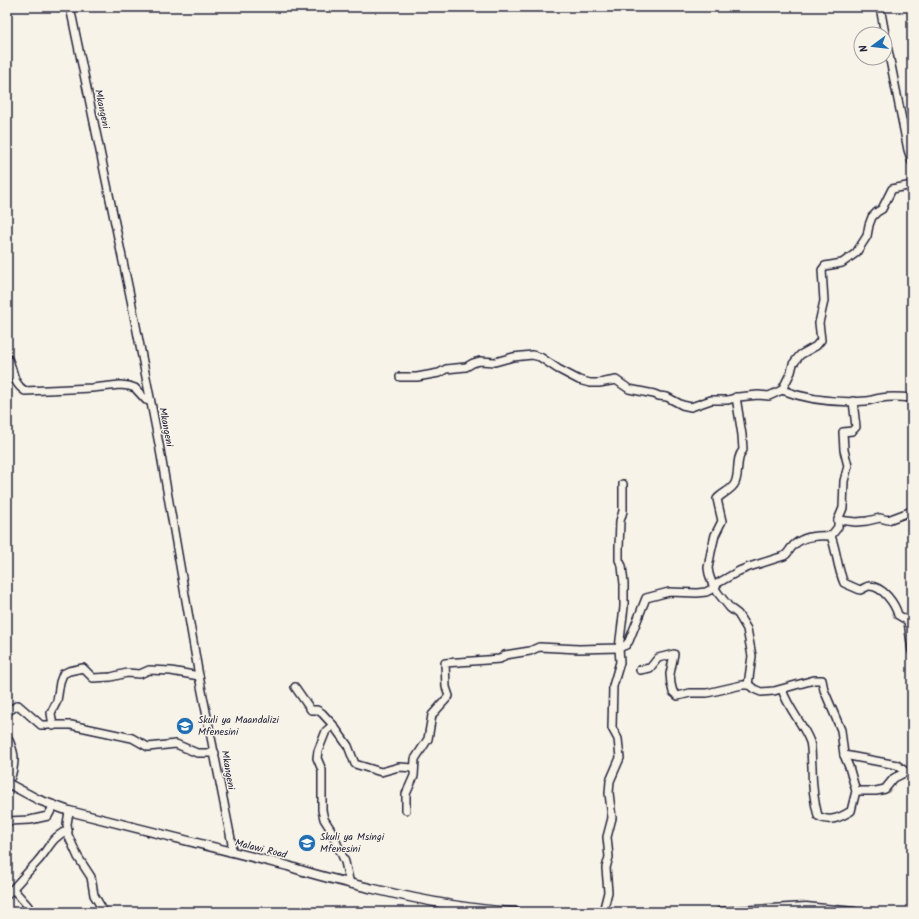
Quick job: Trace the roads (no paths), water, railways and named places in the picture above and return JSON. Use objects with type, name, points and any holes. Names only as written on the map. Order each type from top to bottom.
[{"type":"main road","name":"Malawi Road","points":[[7,783],[39,800],[69,811],[350,884],[415,899],[502,912],[516,912]]},
{"type":"main road","points":[[720,912],[761,908],[854,912]]},
{"type":"street","name":"Mkangeni","points":[[70,7],[131,300],[173,522],[199,676],[232,844],[230,852]]},
{"type":"street","points":[[880,7],[884,26]]},
{"type":"street","points":[[891,66],[908,150],[912,162]]},
{"type":"street","points":[[400,377],[417,377],[446,369],[466,368],[473,363],[480,361],[495,362],[513,357],[532,355],[540,357],[579,380],[599,383],[616,380],[629,389],[667,397],[682,405],[691,407],[711,400],[728,400],[736,397],[758,395],[769,396],[782,390],[786,385],[793,364],[800,355],[816,346],[821,340],[819,323],[824,301],[822,270],[826,266],[842,263],[856,253],[867,236],[872,217],[882,209],[892,189],[912,185]]},
{"type":"street","points":[[7,357],[10,362],[15,382],[25,391],[92,388],[120,385],[135,388],[146,400],[150,401]]},
{"type":"street","points":[[782,390],[792,394],[816,399],[867,401],[882,397],[912,398]]},
{"type":"street","points":[[736,397],[743,450],[739,454],[738,474],[735,484],[717,499],[722,521],[715,535],[708,568],[710,579],[714,588],[730,608],[738,614],[747,629],[752,656],[748,685]]},
{"type":"street","points":[[830,536],[838,527],[838,520],[843,508],[844,481],[848,466],[844,450],[843,432],[852,431],[856,427],[853,401]]},
{"type":"street","points":[[604,912],[608,892],[606,868],[609,857],[607,837],[612,818],[609,793],[610,782],[620,758],[618,739],[612,728],[613,686],[620,662],[619,648],[624,607],[624,584],[622,566],[619,560],[623,484]]},
{"type":"street","points":[[838,520],[856,522],[866,522],[880,518],[888,520],[912,511]]},
{"type":"street","points":[[406,810],[406,794],[414,776],[415,759],[428,739],[432,715],[449,696],[446,687],[444,663],[500,660],[505,655],[530,651],[539,647],[579,649],[619,648],[629,641],[646,598],[669,592],[706,592],[739,571],[788,554],[796,542],[819,535],[830,536]]},
{"type":"street","points":[[830,536],[836,554],[838,570],[844,583],[860,590],[870,586],[882,591],[896,606],[898,615],[908,620],[912,651]]},
{"type":"street","points":[[640,670],[650,668],[658,658],[674,654],[670,674],[670,684],[676,695],[707,693],[738,685],[748,685],[761,692],[782,689],[814,680],[822,680],[824,690],[841,730],[844,755],[856,791],[851,811],[842,817],[824,819],[818,816],[812,770],[812,755],[809,741],[803,726],[787,701],[782,689]]},
{"type":"street","points":[[53,726],[51,714],[57,701],[60,682],[63,674],[69,671],[82,668],[93,678],[107,678],[126,673],[140,674],[149,670],[171,671],[199,676]]},
{"type":"street","points":[[295,687],[311,710],[317,710],[322,713],[333,725],[348,746],[355,764],[381,772],[399,767],[414,768]]},
{"type":"street","points":[[7,707],[10,710],[18,706],[42,725],[71,726],[132,738],[148,747],[176,744],[198,753],[214,753]]},
{"type":"street","points":[[333,725],[326,731],[317,758],[322,770],[322,810],[324,819],[331,830],[345,862],[350,884]]},
{"type":"street","points":[[7,736],[12,746],[15,762],[11,777],[7,779]]},
{"type":"street","points":[[844,755],[897,766],[909,773]]},
{"type":"street","points":[[856,791],[876,791],[885,788],[894,778],[909,773]]},
{"type":"street","points":[[7,821],[30,820],[48,816],[54,805]]},
{"type":"street","points":[[69,811],[67,824],[68,835],[78,857],[91,877],[94,895],[104,912]]},
{"type":"street","points":[[7,895],[38,861],[51,842],[59,834],[68,830]]},
{"type":"street","points":[[13,889],[28,906],[30,912]]},
{"type":"place","name":"Skuli ya Maandalizi Mfenesini","points":[[185,726]]},
{"type":"place","name":"Skuli ya Msingi Mfenesini","points":[[307,843]]}]
